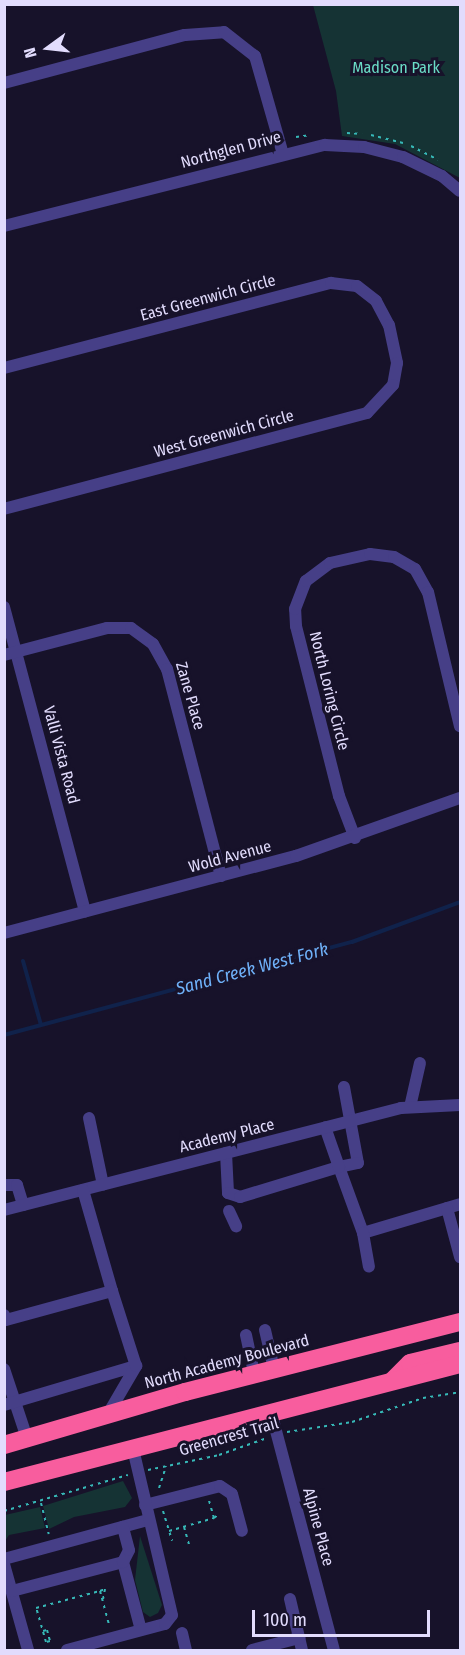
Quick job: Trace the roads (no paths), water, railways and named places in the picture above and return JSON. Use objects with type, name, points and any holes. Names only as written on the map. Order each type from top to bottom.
[{"type":"highway","name":"North Academy Boulevard","points":[[4,1445],[254,1374],[460,1322]]},
{"type":"highway","points":[[390,1382],[410,1363],[460,1350]]},
{"type":"highway","points":[[4,1482],[460,1364]]},
{"type":"street","points":[[4,83],[185,35],[205,31],[224,32],[255,56],[283,154]]},
{"type":"street","name":"Northglen Drive","points":[[4,226],[325,145],[364,147],[425,167],[460,191]]},
{"type":"street","name":"East Greenwich Circle","points":[[4,368],[331,283],[351,285],[368,293],[383,312],[393,337]]},
{"type":"street","name":"West Greenwich Circle","points":[[4,509],[367,413],[393,385],[397,363],[393,337]]},
{"type":"street","name":"North Loring Circle","points":[[355,838],[339,796],[296,626],[299,593],[316,571],[330,563],[382,554],[415,569],[428,592],[460,726]]},
{"type":"street","name":"Valli Vista Road","points":[[4,607],[10,654],[86,911]]},
{"type":"street","name":"Zane Place","points":[[10,654],[113,627],[131,628],[153,644],[167,669],[221,876]]},
{"type":"street","name":"Wold Avenue","points":[[4,933],[355,838],[460,798]]},
{"type":"street","points":[[410,1107],[420,1063]]},
{"type":"street","points":[[226,1153],[228,1193],[240,1197],[358,1163],[344,1087]]},
{"type":"street","name":"Academy Place","points":[[4,1210],[410,1107],[460,1105]]},
{"type":"street","points":[[89,1118],[103,1185]]},
{"type":"street","points":[[325,1127],[363,1233],[369,1266]]},
{"type":"street","points":[[4,1185],[17,1185],[23,1205]]},
{"type":"street","points":[[83,1190],[136,1366],[108,1415]]},
{"type":"street","points":[[363,1233],[460,1204]]},
{"type":"street","points":[[447,1208],[460,1257]]},
{"type":"street","points":[[230,1211],[236,1226]]},
{"type":"street","points":[[4,1315],[6,1320],[112,1291]]},
{"type":"street","points":[[265,1330],[274,1369]]},
{"type":"street","points":[[246,1335],[254,1374]]},
{"type":"street","points":[[10,1403],[136,1366]]},
{"type":"street","points":[[4,1369],[10,1403],[27,1438]]},
{"type":"street","name":"Alpine Place","points":[[271,1412],[334,1650]]},
{"type":"street","points":[[67,1650],[165,1624],[172,1611],[148,1520],[133,1449]]},
{"type":"street","points":[[145,1505],[220,1486],[232,1494],[242,1531]]},
{"type":"street","points":[[4,1559],[148,1520]]},
{"type":"street","points":[[123,1527],[129,1550],[123,1562],[141,1630]]},
{"type":"street","points":[[12,1591],[123,1562]]},
{"type":"street","points":[[4,1564],[28,1650]]},
{"type":"street","points":[[290,1599],[302,1650]]},
{"type":"street","points":[[182,1633],[186,1650]]},
{"type":"street","points":[[252,1650],[299,1638]]},
{"type":"waterway","name":"Sand Creek West Fork","points":[[4,1035],[352,942],[460,902]]},
{"type":"waterway","name":"Sand Creek West Fork","points":[[23,961],[41,1025]]},
{"type":"park label","name":"Madison Park","points":[[396,68]]}]
